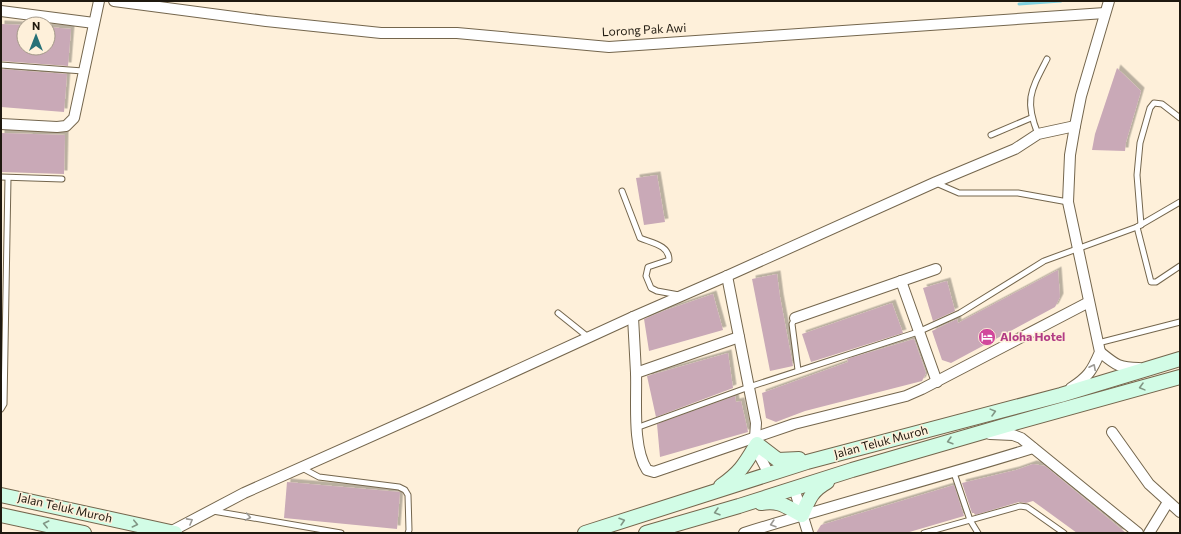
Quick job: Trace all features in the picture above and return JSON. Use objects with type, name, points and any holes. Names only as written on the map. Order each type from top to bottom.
[{"type":"main road","name":"Jalan Teluk Muroh","points":[[585,533],[806,462],[1061,395],[1180,359]]},
{"type":"main road","name":"Jalan Teluk Muroh","points":[[646,533],[739,506],[852,470],[1040,415],[1180,377]]},
{"type":"main road","points":[[711,493],[734,477],[742,468],[756,441],[778,460],[822,458]]},
{"type":"main road","points":[[760,499],[766,491],[769,474],[794,488],[799,472],[806,462]]},
{"type":"main road","points":[[739,506],[778,502],[802,515],[809,498],[818,487],[852,470]]},
{"type":"main road","name":"Jalan Teluk Muroh","points":[[1,495],[172,532]]},
{"type":"main road","name":"Jalan Teluk Muroh","points":[[1,515],[84,533]]},
{"type":"street","points":[[1,124],[57,127],[66,126],[74,118],[99,1]]},
{"type":"street","name":"Lorong Pak Awi","points":[[114,1],[266,21],[381,33],[457,33],[610,47],[1105,12]]},
{"type":"street","points":[[1061,395],[1082,381],[1090,373],[1099,348],[1068,202],[1070,155],[1081,96],[1109,1]]},
{"type":"street","points":[[1,11],[94,23]]},
{"type":"street","points":[[172,532],[210,510],[633,317],[1015,148],[1038,134],[1075,126]]},
{"type":"street","points":[[795,318],[936,269]]},
{"type":"street","points":[[727,276],[756,422],[756,441],[760,457],[769,474]]},
{"type":"street","points":[[901,281],[937,382]]},
{"type":"street","points":[[633,317],[636,373],[636,428],[643,463],[647,470],[654,472],[756,441],[794,424],[906,396],[937,382],[1089,302]]},
{"type":"street","points":[[636,373],[739,337]]},
{"type":"street","points":[[1099,348],[1117,366],[1148,369]]},
{"type":"street","points":[[1021,438],[1026,426],[1040,415]]},
{"type":"street","points":[[1112,432],[1148,484],[1180,512]]},
{"type":"street","points":[[972,435],[1002,434],[1013,435],[1021,438],[1138,533]]},
{"type":"street","points":[[744,533],[1033,448]]},
{"type":"street","points":[[794,488],[808,533]]},
{"type":"street","points":[[1149,533],[1168,502]]},
{"type":"lane","points":[[1038,134],[1031,118],[1030,100],[1033,86],[1047,59]]},
{"type":"lane","points":[[1,65],[83,71]]},
{"type":"lane","points":[[1180,118],[1162,104],[1154,103],[1150,108],[1140,143],[1137,175],[1139,226],[1151,282],[1156,282],[1180,266]]},
{"type":"lane","points":[[991,135],[1031,118]]},
{"type":"lane","points":[[1,178],[62,179]]},
{"type":"lane","points":[[1,410],[4,404],[8,178]]},
{"type":"lane","points":[[936,182],[958,193],[1018,193],[1068,202]]},
{"type":"lane","points":[[622,191],[640,238],[666,249],[669,254],[669,260],[648,267],[646,276],[651,288],[682,296]]},
{"type":"lane","points":[[636,428],[798,370],[918,332],[960,313],[1044,261],[1077,248],[1110,238],[1139,226],[1180,202]]},
{"type":"lane","points":[[558,313],[589,338]]},
{"type":"lane","points":[[795,318],[792,324],[798,370]]},
{"type":"lane","points":[[1099,348],[1180,322]]},
{"type":"lane","points":[[302,468],[319,477],[399,487],[405,490],[408,496],[408,533]]},
{"type":"lane","points":[[954,472],[970,520],[978,533]]},
{"type":"lane","points":[[924,533],[1020,506],[1027,507],[1064,533]]},
{"type":"lane","points":[[210,510],[341,533]]},
{"type":"building","points":[[1,24],[16,25],[16,56],[56,56],[56,28],[71,29],[68,66],[1,61]]},
{"type":"building","points":[[1117,68],[1141,91],[1126,142],[1125,151],[1092,150],[1095,134]]},
{"type":"building","points":[[1,69],[67,74],[64,112],[1,107]]},
{"type":"building","points":[[1,133],[65,135],[64,174],[1,172]]},
{"type":"building","points":[[657,175],[665,222],[644,225],[636,178]]},
{"type":"building","points":[[1058,270],[1060,297],[1055,307],[951,363],[942,360],[932,331],[957,319],[958,323]]},
{"type":"building","points":[[777,274],[793,366],[770,371],[752,279]]},
{"type":"building","points":[[947,281],[955,311],[933,321],[923,288]]},
{"type":"building","points":[[713,294],[723,330],[649,351],[644,319]]},
{"type":"building","points":[[892,303],[903,333],[811,362],[802,334]]},
{"type":"building","points":[[914,339],[926,373],[922,381],[805,411],[776,422],[766,418],[762,393],[848,362],[847,359]]},
{"type":"building","points":[[728,353],[733,388],[656,417],[647,376]]},
{"type":"building","points":[[735,396],[736,402],[741,401],[748,432],[660,457],[657,424]]},
{"type":"building","points":[[1033,464],[1045,466],[1126,533],[1077,533],[1033,501],[1026,503],[1019,502],[975,515],[972,513],[962,483],[1016,470]]},
{"type":"building","points":[[287,482],[400,492],[397,529],[284,518]]},
{"type":"building","points":[[954,485],[964,516],[906,533],[816,533],[821,525]]},
{"type":"waterway","points":[[1019,4],[1061,1]]},
{"type":"place","name":"Aloha Hotel","points":[[987,337]]}]
